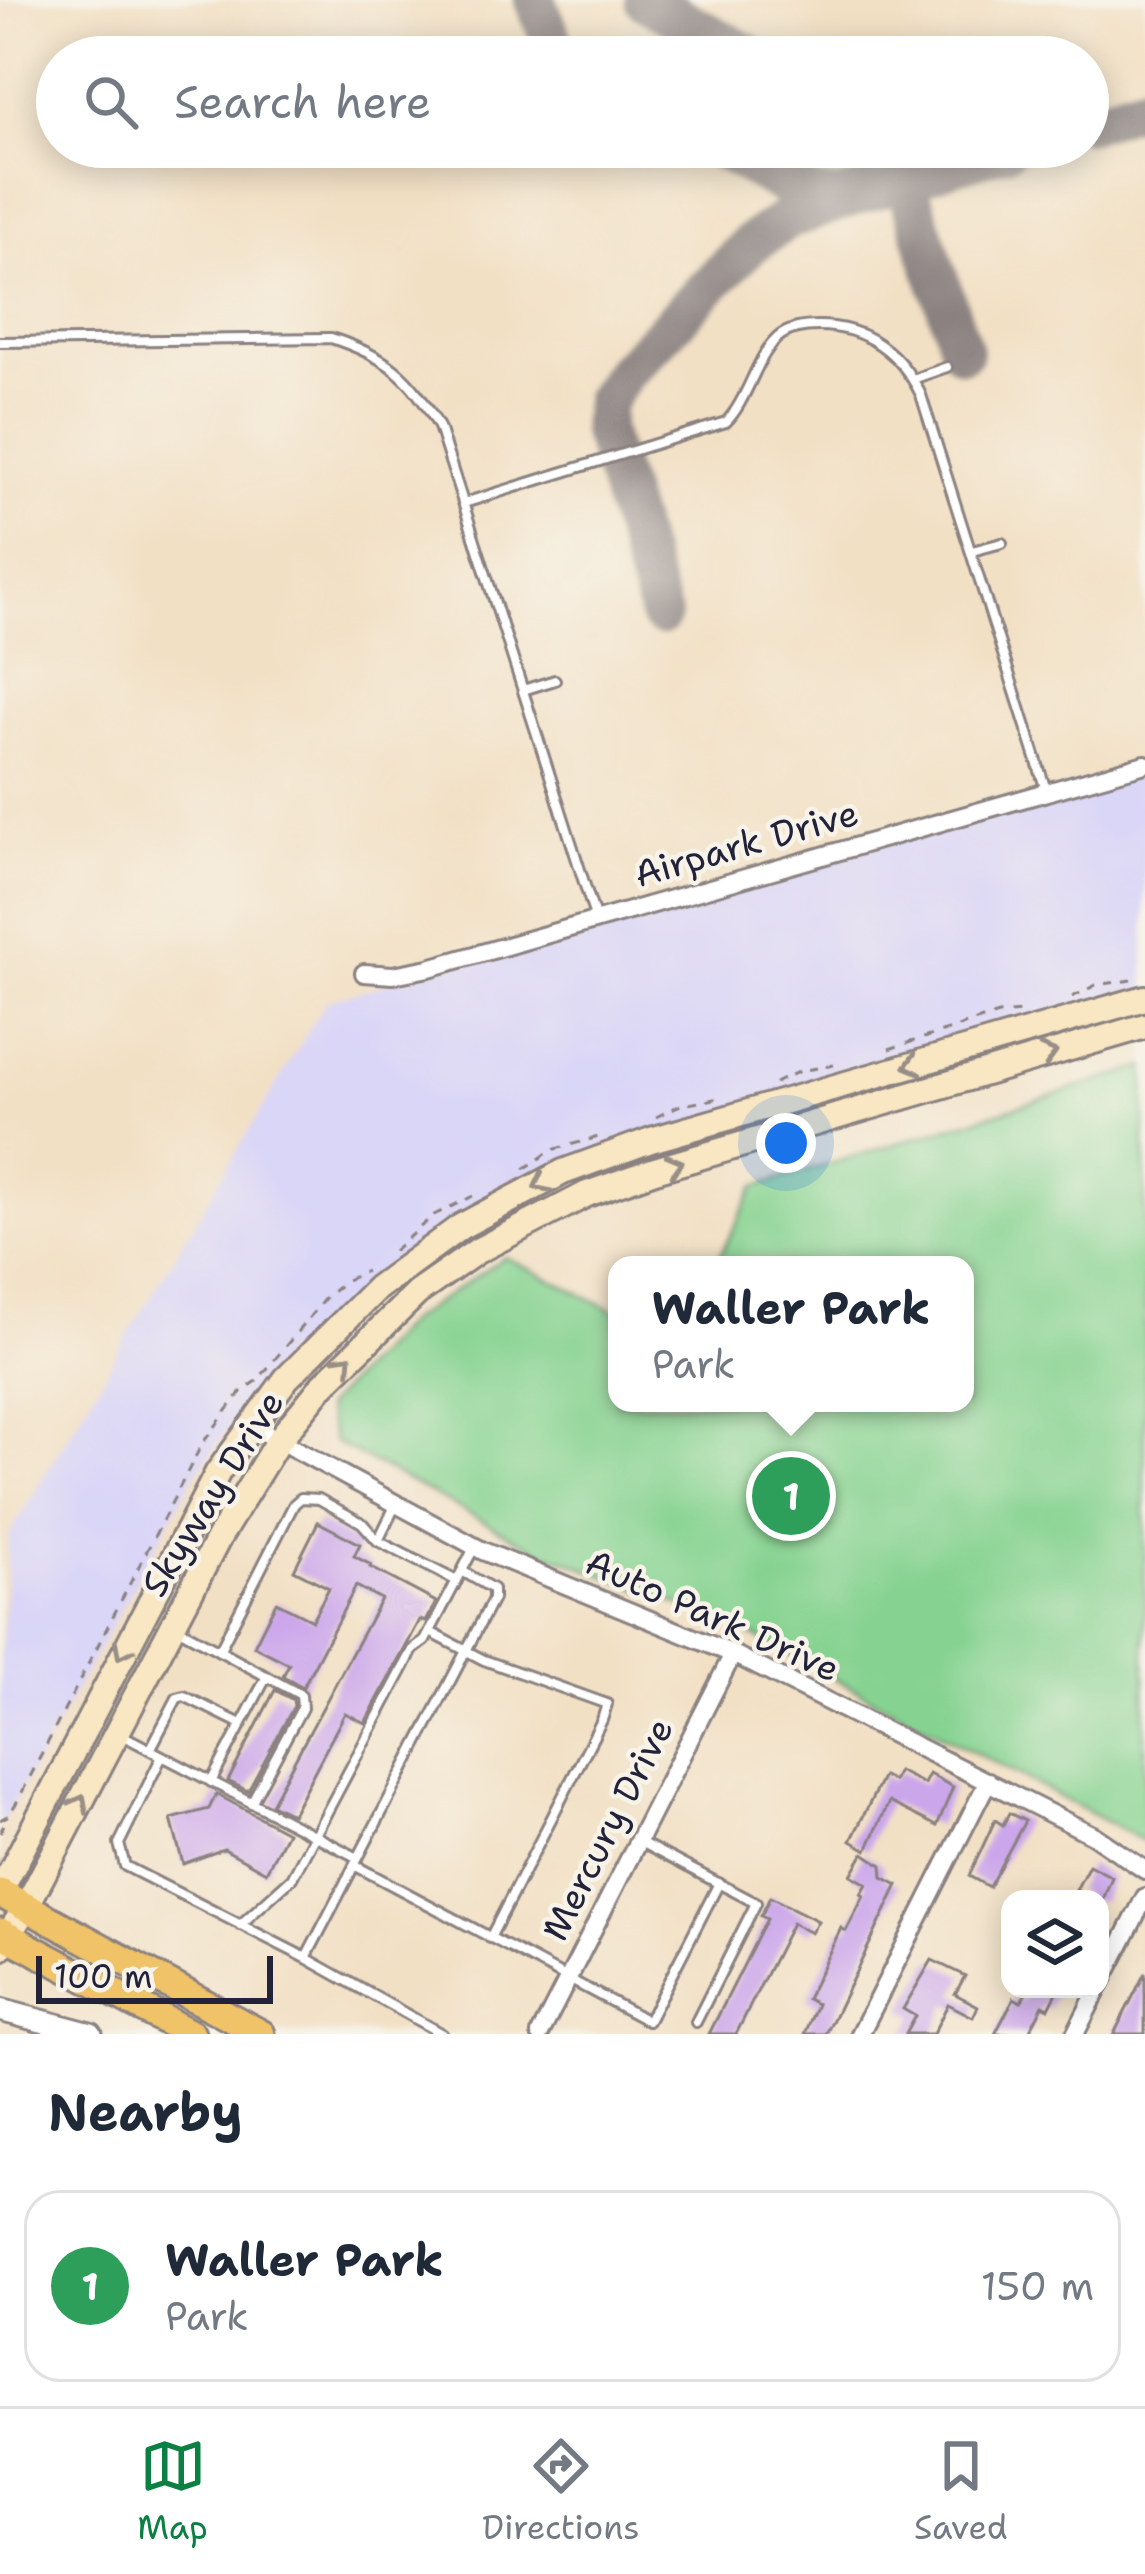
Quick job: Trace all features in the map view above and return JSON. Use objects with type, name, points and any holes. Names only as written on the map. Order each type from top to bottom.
[{"type":"highway","points":[[0,1892],[261,2034]]},
{"type":"highway","points":[[3,1939],[191,2034]]},
{"type":"main road","name":"Skyway Drive","points":[[0,1892],[218,1472],[286,1379],[377,1288],[460,1227],[563,1172],[651,1140],[1145,998]]},
{"type":"main road","name":"Skyway Drive","points":[[3,1939],[26,1907],[219,1537],[278,1441],[365,1341],[417,1294],[523,1224],[587,1194],[1145,1026]]},
{"type":"street","name":"Airpark Drive","points":[[364,973],[429,968],[1145,764]]},
{"type":"street","name":"Auto Park Drive","points":[[251,1425],[475,1546],[734,1654],[1094,1835],[1145,1870]]},
{"type":"street","name":"Mercury Drive","points":[[540,2034],[734,1654]]},
{"type":"street","points":[[860,2034],[988,1781]]},
{"type":"street","points":[[1109,1967],[1145,1897]]},
{"type":"street","points":[[1075,2034],[1093,1998]]},
{"type":"street","points":[[0,2010],[80,2032]]},
{"type":"lane","points":[[464,503],[725,422],[782,334],[802,327],[844,328],[871,337],[899,359],[914,379],[1046,791]]},
{"type":"lane","points":[[0,343],[331,338],[365,349],[395,367],[421,394],[439,427],[596,921]]},
{"type":"lane","points":[[914,379],[947,368]]},
{"type":"lane","points":[[972,551],[1003,543]]},
{"type":"lane","points":[[524,690],[555,680]]},
{"type":"lane","points":[[219,1651],[301,1498],[319,1499],[362,1522],[378,1541],[457,1581]]},
{"type":"lane","points":[[378,1541],[395,1506]]},
{"type":"lane","points":[[240,1925],[292,1879],[413,1650],[430,1632],[475,1546]]},
{"type":"lane","points":[[306,1958],[494,1593],[489,1585],[462,1571]]},
{"type":"lane","points":[[172,1626],[295,1691],[303,1702],[251,1803]]},
{"type":"lane","points":[[430,1632],[466,1651],[607,1704],[490,1938]]},
{"type":"lane","points":[[211,1782],[267,1676]]},
{"type":"lane","points":[[150,1750],[178,1698],[190,1699],[241,1724]]},
{"type":"lane","points":[[117,1733],[315,1836],[490,1938],[648,2021],[718,1883]]},
{"type":"lane","points":[[162,1756],[119,1844],[125,1866],[442,2034]]},
{"type":"lane","points":[[638,1841],[756,1903],[696,2022]]},
{"type":"path","points":[[1066,1000],[1096,985],[1145,978]]},
{"type":"path","points":[[879,1054],[981,1019],[1031,1011]]},
{"type":"path","points":[[763,1090],[800,1070],[842,1065]]},
{"type":"path","points":[[643,1125],[678,1106],[722,1098]]},
{"type":"path","points":[[524,1169],[552,1150],[607,1136]]},
{"type":"path","points":[[387,1256],[434,1215],[483,1192]]},
{"type":"path","points":[[0,1833],[202,1444],[241,1392],[256,1381],[326,1297],[368,1270]]},
{"type":"path","points":[[0,1820],[9,1815]]},
{"type":"shaded area","points":[[1145,764],[1145,1021],[555,1183],[378,1290],[285,1353],[198,1470],[0,1827],[0,1668],[9,1535],[326,1001]]},
{"type":"green space","points":[[1145,1067],[1145,1842],[735,1626],[538,1550],[334,1442],[325,1407],[409,1321],[505,1257],[608,1308],[608,1412],[974,1412],[974,1256],[720,1256],[755,1187]]},
{"type":"building","points":[[318,1522],[360,1544],[354,1556],[370,1567],[436,1602],[426,1622],[420,1620],[365,1723],[345,1713],[292,1814],[271,1804],[381,1599],[356,1586],[303,1687],[283,1676],[289,1664],[254,1646],[276,1602],[312,1620],[329,1588],[294,1570]]},
{"type":"building","points":[[275,1690],[293,1700],[294,1706],[248,1791],[228,1781]]},
{"type":"building","points":[[898,1771],[924,1784],[929,1774],[953,1787],[937,1826],[889,1802],[867,1850],[851,1841],[883,1776],[893,1781]]},
{"type":"building","points":[[216,1794],[287,1832],[266,1872],[224,1849],[183,1864],[171,1819],[209,1809]]},
{"type":"building","points":[[1009,1813],[1025,1821],[989,1887],[969,1876],[995,1820],[1003,1825]]},
{"type":"building","points":[[864,1853],[882,1865],[883,1877],[898,1885],[826,2034],[805,2034],[817,2004],[807,1999],[841,1928],[846,1931],[864,1896],[867,1884],[851,1875]]},
{"type":"building","points":[[1089,1865],[1112,1877],[1107,1890],[1076,1890]]},
{"type":"building","points":[[770,1897],[818,1921],[811,1933],[792,1923],[736,2034],[709,2034],[767,1919],[761,1916]]},
{"type":"building","points":[[932,1960],[965,1976],[955,1994],[978,2006],[973,2017],[948,2004],[933,2034],[905,2034],[915,2016],[903,2009]]},
{"type":"building","points":[[1145,1973],[1145,2034],[1114,2034],[1123,2016]]},
{"type":"building","points":[[1014,1998],[1021,2002],[1023,1998],[1054,1998],[1049,2008],[1043,2005],[1028,2034],[995,2034]]},
{"type":"taxiway","points":[[535,0],[550,36]]},
{"type":"taxiway","points":[[646,0],[714,36]]},
{"type":"taxiway","points":[[1109,115],[1145,104]]},
{"type":"taxiway","points":[[755,168],[810,195],[842,199],[941,168]]},
{"type":"taxiway","points":[[901,168],[962,351]]},
{"type":"taxiway","points":[[660,615],[602,429],[604,402],[623,373],[750,244],[786,220],[842,199]]},
{"type":"place","name":"Waller Park","points":[[791,1496]]}]
